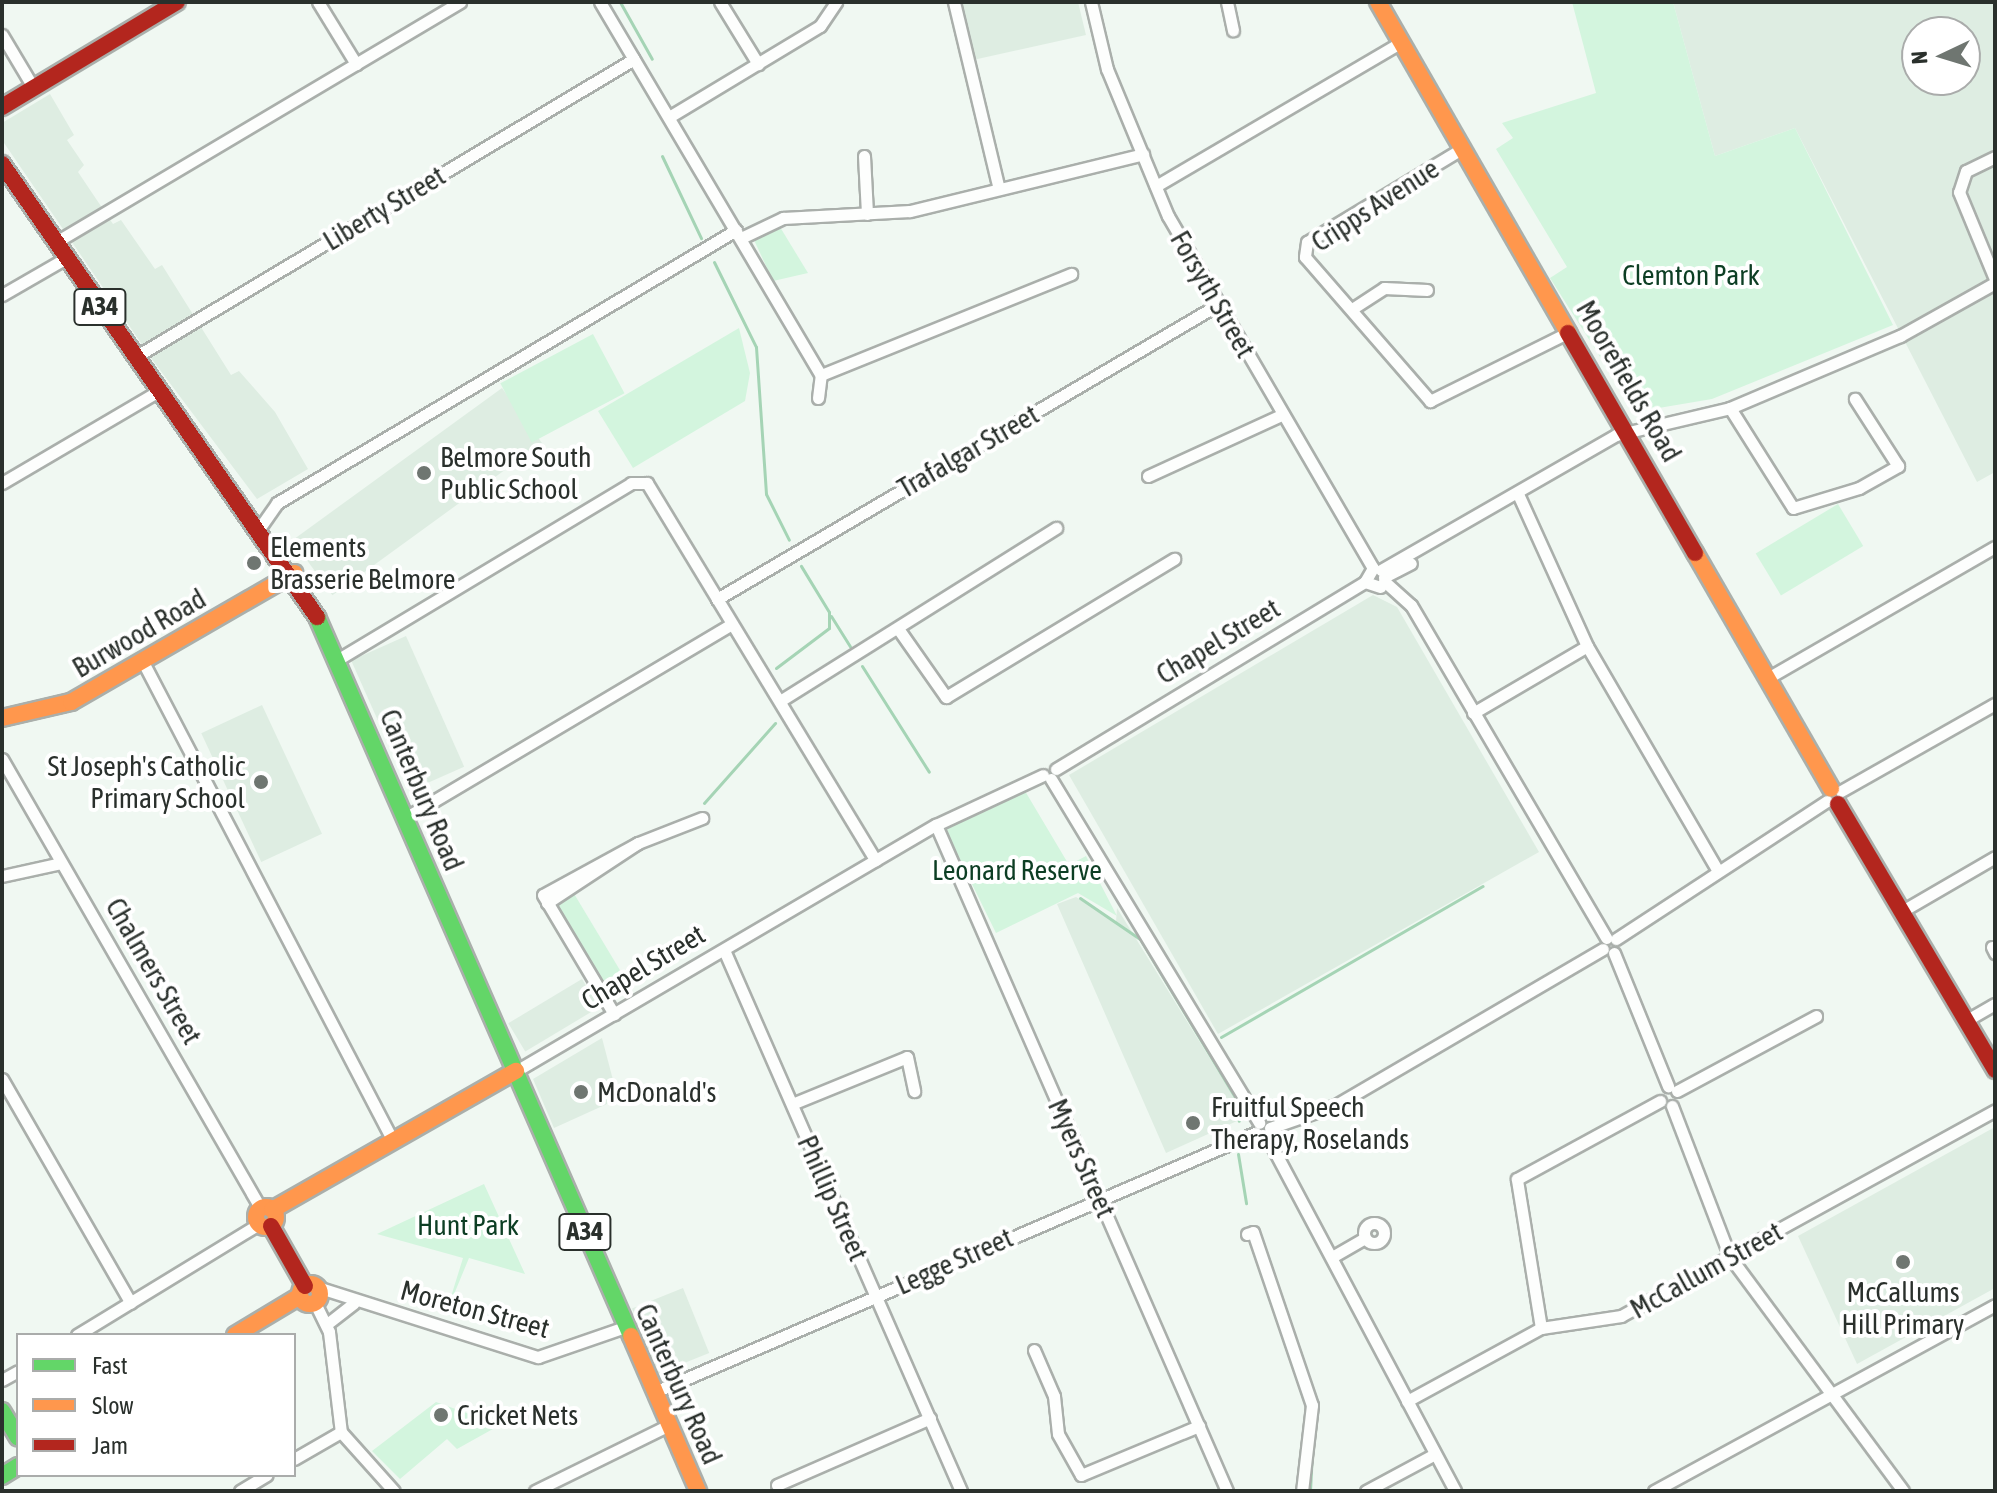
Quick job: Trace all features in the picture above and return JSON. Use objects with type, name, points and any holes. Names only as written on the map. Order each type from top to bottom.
[{"type":"main road","points":[[2,107],[177,2]]},
{"type":"main road","name":"Moorefields Road","points":[[1378,2],[1766,679],[1995,1070]]},
{"type":"main road","name":"Canterbury Road","points":[[2,164],[134,357],[294,573],[337,660],[698,1491]]},
{"type":"main road","name":"Burwood Road","points":[[2,718],[71,702],[294,573]]},
{"type":"main road","name":"Chapel Street","points":[[266,1217],[516,1071]]},
{"type":"main road","name":"Chalmers Street","points":[[266,1217],[311,1295]]},
{"type":"main road","points":[[239,1333],[311,1295]]},
{"type":"main road","points":[[2,1411],[16,1435]]},
{"type":"street","points":[[318,2],[356,64]]},
{"type":"street","points":[[56,242],[460,2]]},
{"type":"street","points":[[600,2],[821,375],[818,398]]},
{"type":"street","points":[[720,2],[758,64]]},
{"type":"street","points":[[669,117],[820,26],[836,2]]},
{"type":"street","points":[[954,2],[999,189]]},
{"type":"street","name":"Forsyth Street","points":[[1091,2],[1107,69],[1156,186],[1281,415],[1380,577]]},
{"type":"street","points":[[1227,2],[1233,30]]},
{"type":"street","points":[[2,35],[33,87]]},
{"type":"street","points":[[1156,186],[1401,42]]},
{"type":"street","name":"Liberty Street","points":[[134,357],[634,59]]},
{"type":"street","name":"Cripps Avenue","points":[[1463,148],[1305,244],[1310,265],[1355,307],[1430,401],[1569,332]]},
{"type":"street","points":[[249,509],[277,503],[739,234],[783,218],[867,214],[999,189],[1143,154]]},
{"type":"street","points":[[864,156],[867,214]]},
{"type":"street","points":[[1380,577],[1627,432],[1730,408],[1900,336],[1995,281],[1959,192],[1966,171],[1995,157]]},
{"type":"street","points":[[2,295],[66,258]]},
{"type":"street","points":[[821,375],[1071,274]]},
{"type":"street","points":[[1355,307],[1384,288],[1427,290]]},
{"type":"street","name":"Trafalgar Street","points":[[717,599],[1219,304]]},
{"type":"street","points":[[2,483],[159,391]]},
{"type":"street","points":[[1730,408],[1793,508],[1859,488],[1898,466],[1855,399]]},
{"type":"street","points":[[1148,476],[1281,415]]},
{"type":"street","points":[[337,660],[642,481],[875,860]]},
{"type":"street","points":[[1518,494],[1587,646],[1718,871]]},
{"type":"street","points":[[261,526],[277,503]]},
{"type":"street","points":[[780,701],[899,630],[960,584],[1056,528]]},
{"type":"street","points":[[1766,679],[1995,547]]},
{"type":"street","points":[[1426,549],[1395,580],[1610,945],[1673,1088],[1672,1106],[1730,1257],[1903,1491]]},
{"type":"street","points":[[899,630],[946,697],[1174,559]]},
{"type":"street","points":[[1380,577],[1407,566]]},
{"type":"street","points":[[1380,577],[1402,595]]},
{"type":"street","points":[[1380,577],[1414,615]]},
{"type":"street","name":"Chapel Street","points":[[516,1071],[936,825],[1050,774],[1365,582],[1380,577]]},
{"type":"street","points":[[405,818],[732,624]]},
{"type":"street","points":[[1473,713],[1587,646]]},
{"type":"street","points":[[143,662],[393,1141]]},
{"type":"street","name":"Legge Street","points":[[655,1392],[1099,1198],[1263,1130],[1336,1105],[1610,945],[1834,796],[1995,704]]},
{"type":"street","name":"Chalmers Street","points":[[2,759],[266,1217]]},
{"type":"street","points":[[1050,774],[1263,1130],[1455,1491]]},
{"type":"street","points":[[614,1014],[545,899],[638,843],[702,818]]},
{"type":"street","name":"Myers Street","points":[[936,825],[1227,1491]]},
{"type":"street","points":[[1904,910],[1995,857]]},
{"type":"street","points":[[2,876],[61,863]]},
{"type":"street","name":"Phillip Street","points":[[724,950],[961,1491]]},
{"type":"street","points":[[1967,1020],[1995,1004]]},
{"type":"street","points":[[1541,1328],[1517,1179],[1660,1101],[1673,1088],[1816,1016]]},
{"type":"street","points":[[792,1104],[907,1057],[914,1091]]},
{"type":"street","points":[[2,1079],[131,1303]]},
{"type":"street","points":[[1660,1101],[1672,1106]]},
{"type":"street","name":"McCallum Street","points":[[1407,1401],[1541,1328],[1616,1318],[1995,1110]]},
{"type":"street","points":[[80,1333],[266,1217]]},
{"type":"street","points":[[1247,1234],[1253,1232],[1312,1405],[1302,1491]]},
{"type":"street","points":[[1332,1257],[1365,1238]]},
{"type":"street","name":"Chalmers Street","points":[[311,1295],[327,1324],[341,1432]]},
{"type":"street","name":"Moreton Street","points":[[311,1295],[354,1303],[547,1358],[625,1327]]},
{"type":"street","points":[[327,1324],[354,1303]]},
{"type":"street","points":[[1654,1491],[1995,1305]]},
{"type":"street","points":[[1034,1350],[1054,1396],[1058,1434],[1079,1474],[1078,1490]]},
{"type":"street","points":[[777,1485],[930,1418]]},
{"type":"street","points":[[535,1491],[669,1425]]},
{"type":"street","points":[[1079,1474],[1199,1426]]},
{"type":"street","points":[[296,1458],[341,1432],[394,1491]]},
{"type":"street","points":[[1366,1491],[1435,1454]]},
{"type":"street","points":[[240,1491],[264,1477]]},
{"type":"shaded area","points":[[959,2],[1078,2],[1086,35],[973,60]]},
{"type":"shaded area","points":[[1673,2],[1995,2],[1995,472],[1977,482],[1795,128],[1715,156]]},
{"type":"shaded area","points":[[50,94],[74,135],[67,140],[84,165],[78,172],[113,224],[121,220],[155,269],[162,265],[231,375],[239,371],[275,412],[308,469],[257,499],[154,362],[2,140],[2,123]]},
{"type":"shaded area","name":"Belmore South Public School","points":[[502,388],[542,443],[332,595],[292,540]]},
{"type":"shaded area","points":[[1373,595],[1397,607],[1539,852],[1218,1034],[1069,775]]},
{"type":"shaded area","points":[[406,636],[464,767],[409,791],[351,660]]},
{"type":"shaded area","name":"St Joseph's Catholic Primary School","points":[[262,705],[322,834],[261,862],[201,733]]},
{"type":"shaded area","points":[[1076,897],[1116,922],[1117,908],[1235,1099],[1237,1121],[1166,1153],[1057,904]]},
{"type":"shaded area","points":[[582,979],[599,1007],[525,1052],[508,1023]]},
{"type":"shaded area","points":[[602,1038],[618,1099],[554,1128],[533,1079]]},
{"type":"shaded area","name":"McCallums Hill Primary","points":[[1995,1127],[1995,1288],[1857,1364],[1798,1236]]},
{"type":"shaded area","points":[[683,1288],[709,1353],[658,1374],[632,1309]]},
{"type":"green space","name":"Clemton Park","points":[[1572,2],[1673,2],[1715,156],[1795,128],[1893,325],[1712,399],[1635,412],[1550,278],[1567,267],[1496,149],[1513,138],[1502,123],[1596,93]]},
{"type":"green space","points":[[780,227],[808,273],[773,281],[754,240]]},
{"type":"green space","points":[[739,328],[750,373],[745,401],[633,468],[598,411]]},
{"type":"green space","points":[[593,334],[624,393],[532,442],[500,383]]},
{"type":"green space","points":[[1838,504],[1863,546],[1781,595],[1756,553]]},
{"type":"green space","name":"Leonard Reserve","points":[[1025,791],[1069,865],[1086,856],[1117,916],[1078,893],[996,933],[944,827]]},
{"type":"green space","points":[[573,892],[631,988],[612,999],[554,903]]},
{"type":"green space","name":"Hunt Park","points":[[484,1184],[525,1274],[469,1258],[445,1316],[463,1258],[377,1234]]},
{"type":"green space","points":[[436,1402],[500,1425],[457,1449],[447,1439],[400,1479],[372,1451]]},
{"type":"waterway","points":[[620,2],[652,59]]},
{"type":"waterway","points":[[662,156],[701,238]]},
{"type":"waterway","points":[[714,262],[756,347],[766,494],[789,540]]},
{"type":"waterway","points":[[776,668],[829,628],[829,612],[801,566]]},
{"type":"waterway","points":[[831,616],[850,646]]},
{"type":"waterway","points":[[862,666],[929,772]]},
{"type":"waterway","points":[[704,803],[775,723]]},
{"type":"waterway","points":[[1221,1037],[1483,886]]},
{"type":"waterway","points":[[1080,898],[1140,939],[1235,1097],[1239,1121]]},
{"type":"waterway","points":[[1238,1154],[1246,1203]]},
{"type":"waterway","points":[[1310,1491],[1312,1451]]},
{"type":"traffic: fast","points":[[317,617],[631,1336]]},
{"type":"traffic: fast","points":[[2,1411],[16,1435]]},
{"type":"traffic: fast","points":[[2,1476],[16,1467]]},
{"type":"traffic: slow","points":[[1378,2],[1568,333]]},
{"type":"traffic: slow","points":[[1695,553],[1831,789]]},
{"type":"traffic: slow","points":[[2,718],[71,702],[294,573]]},
{"type":"traffic: slow","points":[[272,1210],[516,1071]]},
{"type":"traffic: slow","points":[[266,1207],[273,1210],[276,1217],[273,1224],[266,1227],[259,1224],[256,1217],[259,1210],[266,1207]]},
{"type":"traffic: slow","points":[[310,1284],[317,1287],[320,1294],[317,1301],[310,1304],[303,1301],[300,1294],[303,1287],[310,1284]]},
{"type":"traffic: slow","points":[[238,1333],[300,1296]]},
{"type":"traffic: slow","points":[[631,1336],[698,1491]]},
{"type":"traffic: jam","points":[[2,107],[177,2]]},
{"type":"traffic: jam","points":[[2,164],[317,617]]},
{"type":"traffic: jam","points":[[1568,333],[1695,553]]},
{"type":"traffic: jam","points":[[1838,804],[1995,1070]]},
{"type":"traffic: jam","points":[[271,1226],[305,1286]]},
{"type":"place","name":"Belmore South Public School","points":[[424,473]]},
{"type":"place","name":"Elements Brasserie Belmore","points":[[254,563]]},
{"type":"place","name":"St Joseph's Catholic Primary School","points":[[261,782]]},
{"type":"place","name":"McDonald's","points":[[581,1092]]},
{"type":"place","name":"Fruitful Speech Therapy, Roselands","points":[[1193,1123]]},
{"type":"place","name":"McCallums Hill Primary","points":[[1903,1262]]},
{"type":"place","name":"Cricket Nets","points":[[441,1415]]}]
